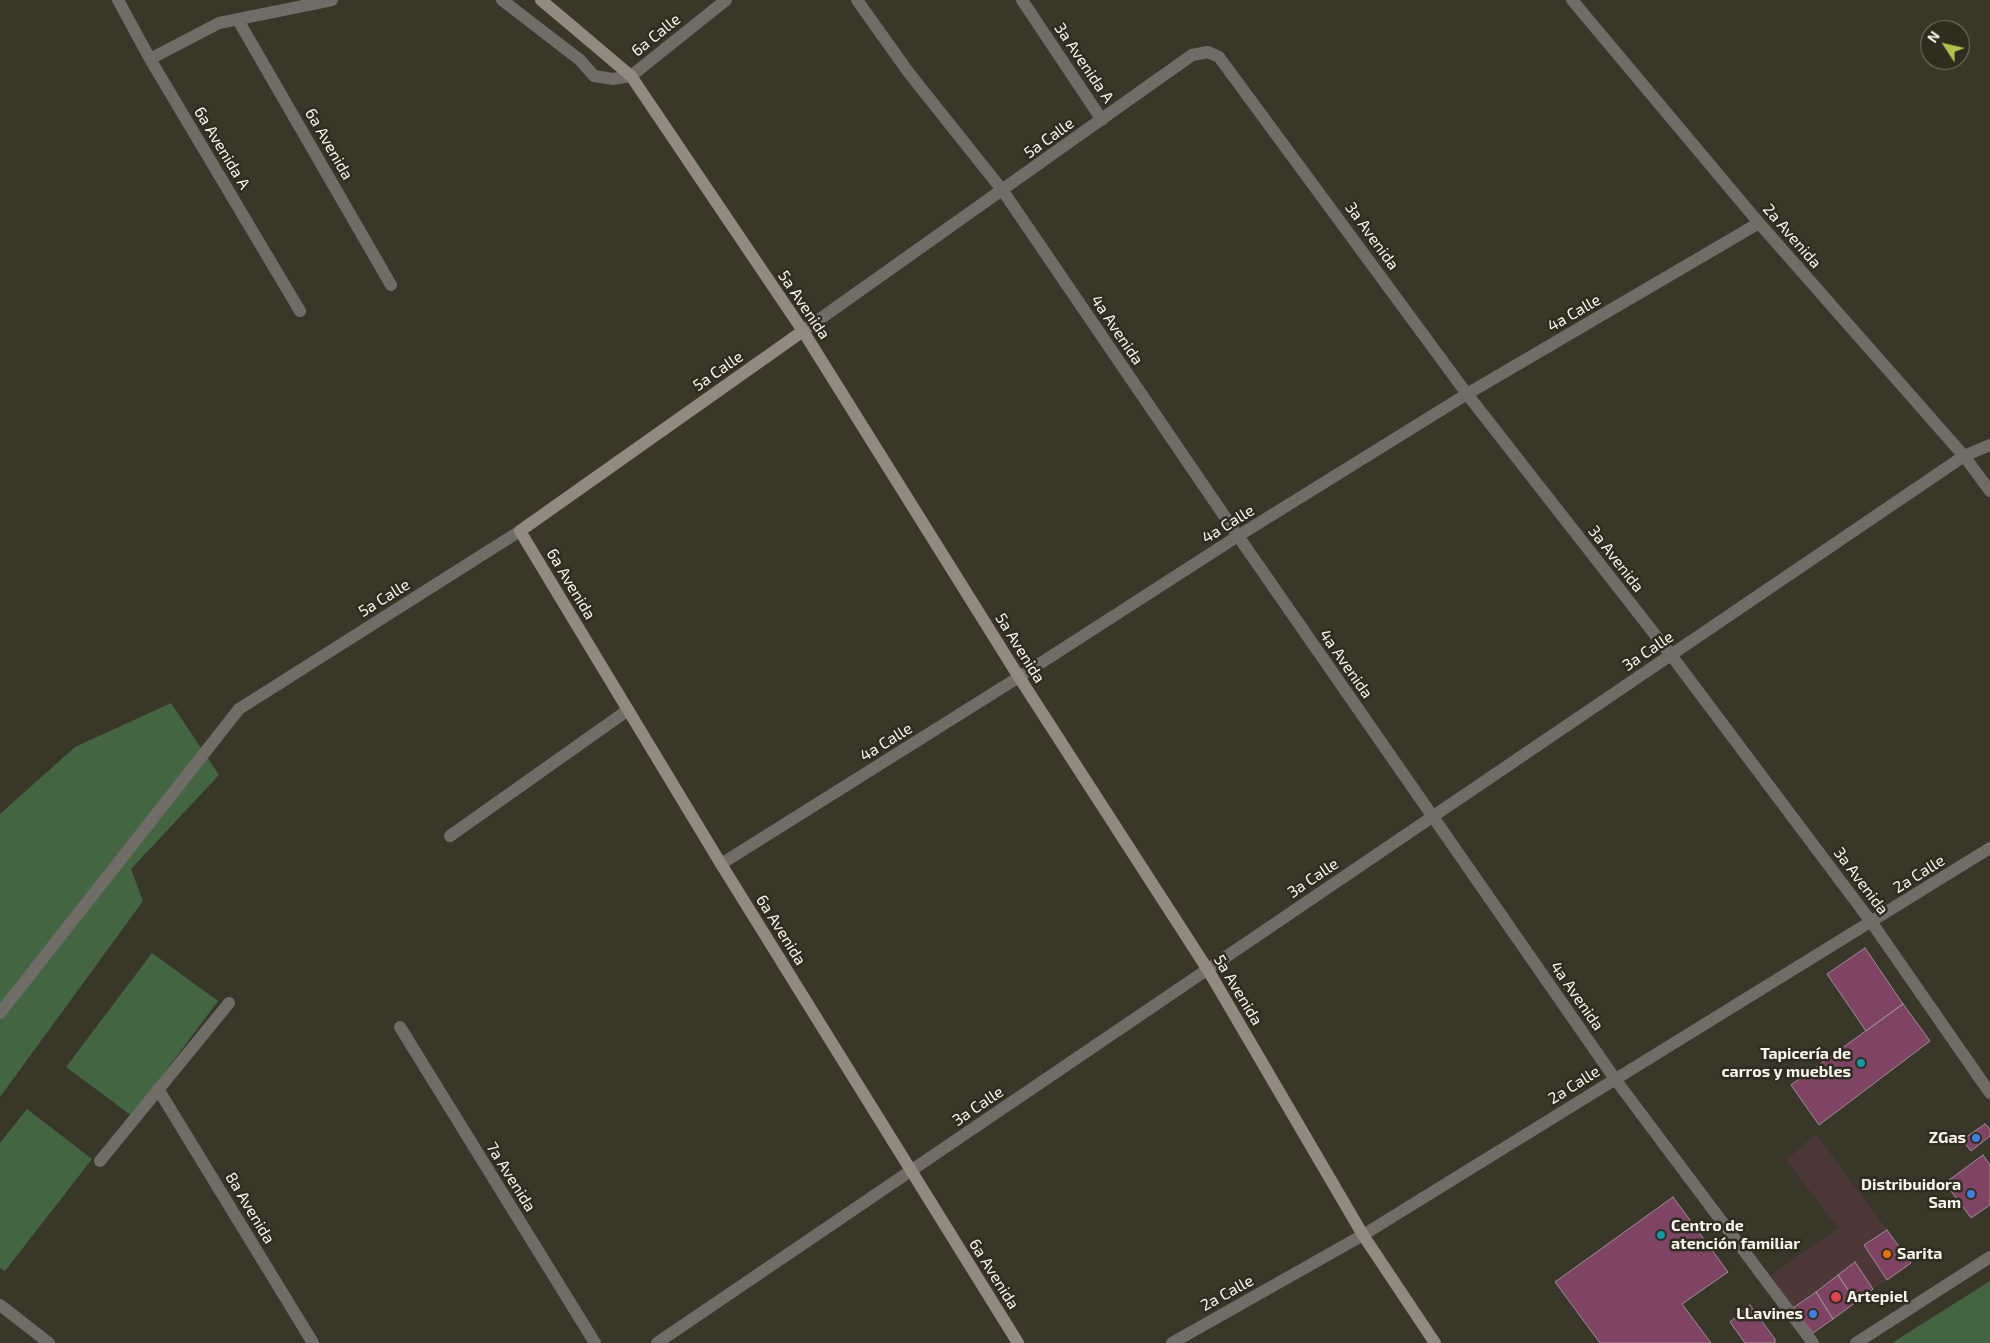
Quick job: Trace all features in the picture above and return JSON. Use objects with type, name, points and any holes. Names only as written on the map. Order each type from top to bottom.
[{"type":"street","name":"6a Avenida A","points":[[118,0],[150,59],[300,311]]},
{"type":"street","points":[[150,59],[219,23],[332,0]]},
{"type":"street","points":[[502,0],[580,60],[594,76],[613,79],[631,76]]},
{"type":"street","name":"5a Avenida","points":[[541,0],[631,76],[803,331],[1019,677],[1208,970],[1363,1234],[1435,1343]]},
{"type":"street","name":"6a Calle","points":[[631,76],[726,0]]},
{"type":"street","name":"4a Avenida","points":[[857,0],[909,73],[1003,191],[1432,818],[1614,1079],[1813,1343]]},
{"type":"street","name":"3a Avenida A","points":[[1022,0],[1102,120]]},
{"type":"street","name":"2a Avenida","points":[[1572,0],[1759,224],[1964,456],[1990,491]]},
{"type":"street","name":"6a Avenida","points":[[238,20],[391,285]]},
{"type":"street","name":"5a Calle","points":[[0,1013],[239,709],[520,531],[1003,191],[1192,55],[1208,52]]},
{"type":"street","name":"3a Avenida","points":[[1208,52],[1223,60],[1467,394],[1671,655],[1872,923],[1990,1093]]},
{"type":"street","name":"4a Calle","points":[[721,864],[1019,677],[1238,536],[1467,394],[1759,224]]},
{"type":"street","name":"3a Calle","points":[[657,1343],[1964,456],[1990,445]]},
{"type":"street","name":"6a Avenida","points":[[520,531],[721,864],[1018,1343]]},
{"type":"street","points":[[450,836],[628,710]]},
{"type":"street","name":"2a Calle","points":[[1172,1343],[1363,1234],[1872,923],[1990,848]]},
{"type":"street","points":[[100,1161],[229,1002]]},
{"type":"street","name":"7a Avenida","points":[[400,1027],[595,1343]]},
{"type":"street","name":"8a Avenida","points":[[158,1089],[313,1343]]},
{"type":"street","points":[[1856,1343],[1990,1257]]},
{"type":"street","points":[[0,1306],[49,1343]]},
{"type":"shaded area","points":[[1816,1134],[1887,1230],[1864,1245],[1887,1280],[1873,1289],[1855,1262],[1793,1308],[1771,1275],[1838,1228],[1786,1160]]},
{"type":"green space","points":[[171,703],[219,775],[131,869],[143,901],[0,1097],[0,814],[75,747]]},
{"type":"green space","points":[[152,953],[218,1001],[132,1116],[66,1067]]},
{"type":"green space","points":[[27,1109],[92,1159],[5,1271],[0,1268],[0,1143]]},
{"type":"green space","points":[[1990,1281],[1990,1343],[1892,1343]]},
{"type":"building","points":[[1865,948],[1903,1004],[1866,1031],[1827,974]]},
{"type":"building","name":"Tapicería de carros y muebles","points":[[1903,1004],[1930,1041],[1819,1125],[1791,1085]]},
{"type":"building","name":"ZGas","points":[[1985,1124],[1990,1129],[1990,1136],[1971,1151],[1962,1140]]},
{"type":"building","name":"Distribuidora Sam","points":[[1983,1155],[1990,1165],[1990,1205],[1971,1218],[1945,1183]]},
{"type":"building","name":"Centro de atención familiar","points":[[1673,1197],[1728,1272],[1682,1304],[1711,1343],[1600,1343],[1555,1282]]},
{"type":"building","name":"Sarita","points":[[1887,1230],[1911,1263],[1887,1280],[1864,1245]]},
{"type":"building","points":[[1855,1262],[1873,1289],[1856,1302],[1838,1275]]},
{"type":"building","name":"Artepiel","points":[[1838,1275],[1856,1302],[1833,1319],[1816,1292]]},
{"type":"building","name":"LLavines","points":[[1816,1292],[1833,1319],[1813,1333],[1793,1308]]},
{"type":"building","points":[[1750,1305],[1775,1339],[1775,1343],[1745,1343],[1730,1322]]},
{"type":"place","name":"Tapicería de carros y muebles","points":[[1861,1063]]},
{"type":"place","name":"ZGas","points":[[1976,1138]]},
{"type":"place","name":"Distribuidora Sam","points":[[1971,1194]]},
{"type":"place","name":"Centro de atención familiar","points":[[1661,1235]]},
{"type":"place","name":"Sarita","points":[[1887,1254]]},
{"type":"place","name":"Artepiel","points":[[1836,1297]]},
{"type":"place","name":"LLavines","points":[[1813,1314]]}]
